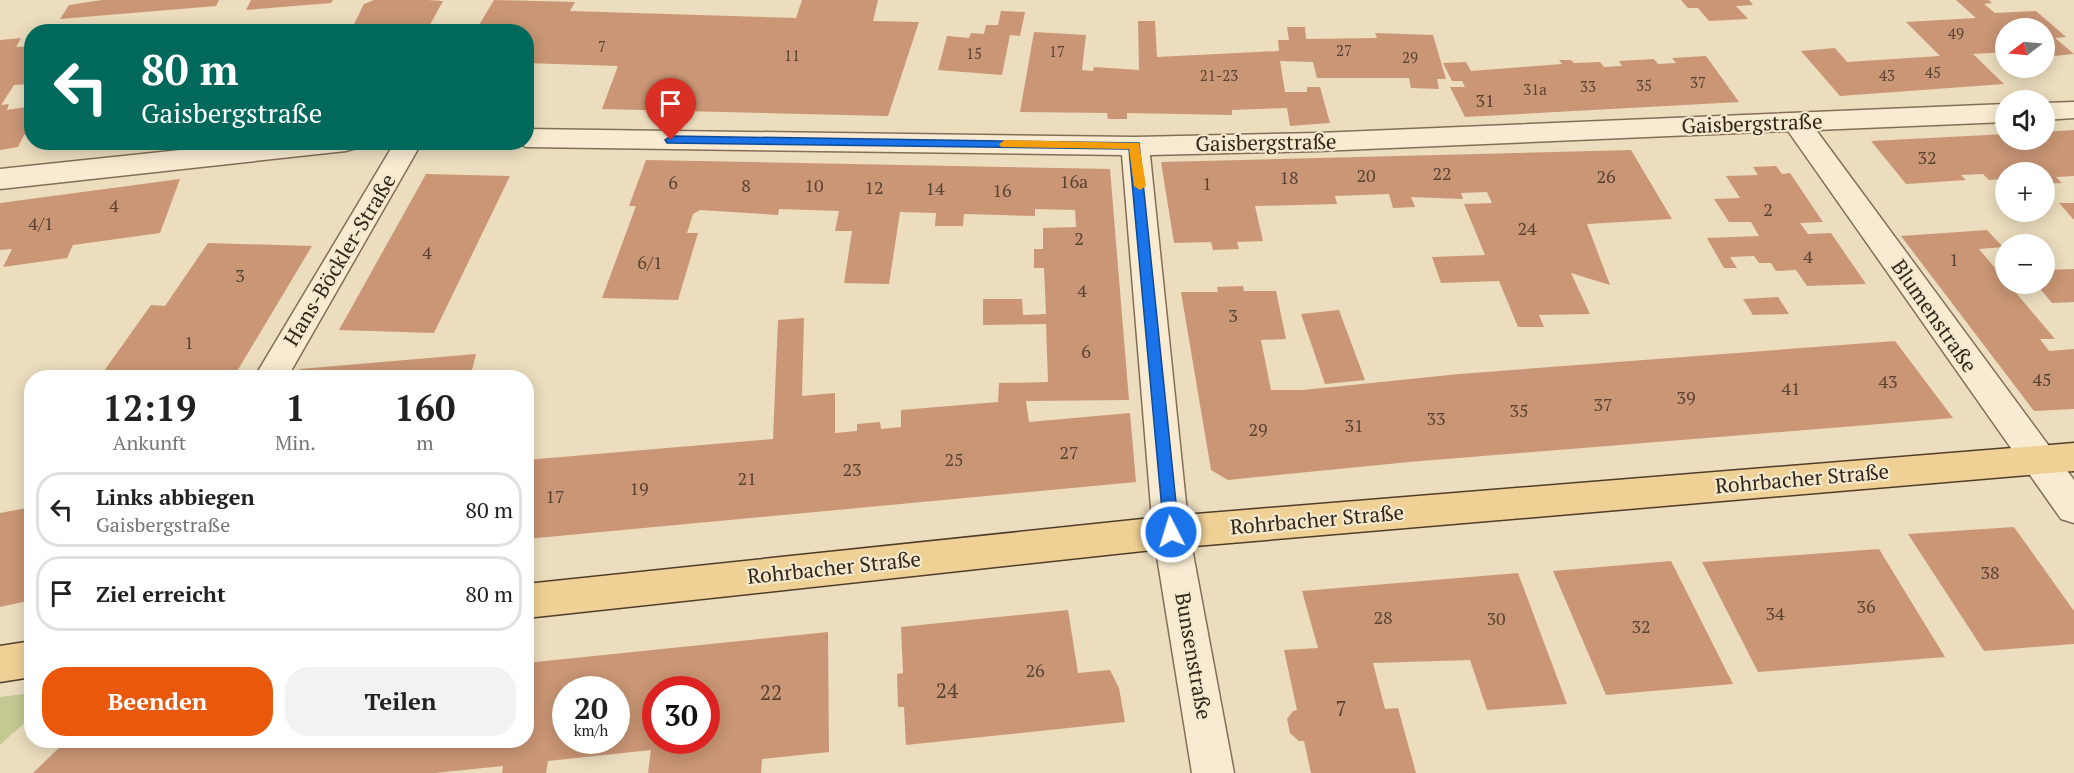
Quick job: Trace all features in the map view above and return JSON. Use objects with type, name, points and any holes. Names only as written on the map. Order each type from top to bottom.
[{"type":"main road","name":"Rohrbacher Straße","points":[[534,600],[1171,532],[2074,457]]},
{"type":"main road","points":[[0,664],[24,660]]},
{"type":"street","points":[[2055,111],[2074,110]]},
{"type":"street","name":"Gaisbergstraße","points":[[534,138],[1135,146],[1319,142],[1995,113]]},
{"type":"street","name":"Blumenstraße","points":[[1796,122],[2074,508]]},
{"type":"street","name":"Bunsenstraße","points":[[1135,146],[1171,532],[1213,773]]},
{"type":"street","points":[[0,179],[271,150]]},
{"type":"street","name":"Hans-Böckler-Straße","points":[[275,370],[404,150]]},
{"type":"green space","points":[[24,694],[24,723],[0,745],[0,697]]},
{"type":"building","points":[[102,0],[219,0],[216,6],[60,19],[69,5]]},
{"type":"building","points":[[251,0],[333,0],[331,3],[246,10]]},
{"type":"building","points":[[374,0],[443,1],[430,24],[354,24],[364,4]]},
{"type":"building","points":[[494,0],[575,2],[570,11],[796,18],[802,0],[878,0],[873,21],[919,22],[888,116],[602,109],[618,66],[534,63],[534,24],[480,24]]},
{"type":"building","points":[[1681,0],[1749,0],[1753,5],[1736,6],[1748,19],[1709,21],[1698,8],[1688,8]]},
{"type":"building","points":[[1956,0],[1989,0],[1992,3],[1984,4],[1995,13],[2036,11],[2044,18],[1995,18],[1995,53],[1973,54],[1995,75],[1995,78],[2004,84],[1840,96],[1801,51],[1835,48],[1847,62],[1940,56],[1906,22],[1976,18]]},
{"type":"building","points":[[1001,11],[1025,12],[1020,36],[1010,35],[1002,75],[938,70],[947,36],[969,38],[971,33],[984,34],[986,25],[998,25]]},
{"type":"building","points":[[1138,21],[1155,21],[1157,57],[1279,51],[1278,40],[1289,40],[1287,27],[1305,27],[1306,39],[1377,38],[1375,33],[1433,35],[1446,79],[1437,79],[1439,89],[1411,88],[1409,78],[1317,78],[1313,62],[1280,61],[1285,92],[1307,92],[1307,87],[1320,87],[1330,123],[1290,126],[1287,108],[1232,110],[1232,115],[1127,113],[1127,119],[1108,119],[1107,113],[1020,112],[1034,32],[1086,35],[1082,70],[1093,71],[1094,67],[1139,70]]},
{"type":"building","points":[[2055,27],[2066,37],[2055,38]]},
{"type":"building","points":[[21,38],[16,47],[24,46],[24,84],[14,85],[1,105],[9,104],[7,110],[24,107],[24,135],[18,147],[0,150],[0,40]]},
{"type":"building","points":[[2055,38],[2074,54],[2055,56]]},
{"type":"building","points":[[1706,56],[1739,102],[1465,117],[1450,87],[1465,87],[1462,81],[1452,81],[1443,63],[1466,62],[1471,71],[1562,64],[1559,60],[1571,60],[1574,63],[1600,62],[1604,67],[1622,66],[1619,61],[1654,59],[1658,64],[1676,63],[1672,58]]},
{"type":"building","points":[[2074,130],[2074,176],[2056,177],[2062,183],[2055,183],[2055,162],[1995,162],[1995,180],[1989,180],[1983,174],[1961,175],[1966,180],[1906,184],[1871,141],[1995,135],[1995,150],[2055,150],[2055,131]]},
{"type":"building","points":[[1631,150],[1672,219],[1587,224],[1610,285],[1571,273],[1590,314],[1539,315],[1544,327],[1518,327],[1499,281],[1441,283],[1432,257],[1485,255],[1464,204],[1492,203],[1487,192],[1461,193],[1463,199],[1411,197],[1415,207],[1393,208],[1389,194],[1335,196],[1337,204],[1255,206],[1263,241],[1237,242],[1239,249],[1213,250],[1211,242],[1174,243],[1161,162]]},
{"type":"building","points":[[646,160],[1110,169],[1129,400],[1026,401],[1029,422],[1130,413],[1136,482],[534,538],[534,459],[773,439],[778,320],[804,318],[802,396],[835,393],[835,433],[857,431],[857,424],[880,422],[881,429],[901,427],[901,410],[998,402],[999,383],[1048,382],[1046,324],[983,325],[983,299],[1022,299],[1023,315],[1046,314],[1044,268],[1034,268],[1034,249],[1043,249],[1043,228],[1076,227],[1075,210],[1035,209],[1035,216],[964,214],[963,226],[935,226],[936,213],[900,212],[889,284],[844,283],[852,231],[835,231],[839,211],[779,209],[778,215],[700,210],[693,214],[687,233],[698,233],[678,300],[602,298],[636,206],[629,206]]},
{"type":"building","points":[[1776,166],[1782,174],[1790,173],[1823,222],[1800,223],[1808,234],[1831,233],[1866,284],[1807,286],[1796,270],[1776,271],[1771,263],[1759,263],[1754,256],[1730,257],[1737,268],[1724,268],[1707,238],[1759,236],[1751,222],[1729,222],[1714,199],[1740,198],[1726,176],[1758,175],[1753,167]]},
{"type":"building","points":[[426,174],[510,176],[434,333],[339,330]]},
{"type":"building","points":[[180,179],[160,233],[73,245],[67,258],[3,267],[12,249],[0,250],[0,203]]},
{"type":"building","points":[[2059,203],[2074,203],[2074,220]]},
{"type":"building","points":[[1987,230],[1995,238],[1995,248],[1979,249],[1995,268],[1995,294],[2017,294],[2055,339],[2040,339],[2049,351],[2074,349],[2074,409],[2034,411],[1901,236]]},
{"type":"building","points":[[208,243],[312,246],[238,370],[105,370],[151,305],[165,306]]},
{"type":"building","points":[[2074,269],[2074,302],[2052,303],[2044,294],[2055,294],[2055,270]]},
{"type":"building","points":[[1243,286],[1244,291],[1276,291],[1286,339],[1261,340],[1271,390],[1303,390],[1459,374],[1895,341],[1953,418],[1409,462],[1228,480],[1211,470],[1181,292],[1218,292],[1217,287]]},
{"type":"building","points":[[1778,297],[1789,314],[1753,315],[1743,299]]},
{"type":"building","points":[[1339,310],[1365,380],[1325,384],[1301,314]]},
{"type":"building","points":[[476,354],[472,370],[300,369]]},
{"type":"building","points":[[24,508],[24,602],[0,607],[0,513]]},
{"type":"building","points":[[2014,527],[2074,611],[2074,644],[1984,651],[1908,534]]},
{"type":"building","points":[[1879,549],[1945,657],[1758,672],[1702,562]]},
{"type":"building","points":[[1671,561],[1733,684],[1606,695],[1553,571]]},
{"type":"building","points":[[1518,573],[1567,704],[1487,710],[1470,660],[1373,663],[1385,709],[1398,708],[1416,773],[1311,773],[1304,741],[1299,741],[1290,733],[1287,719],[1293,711],[1297,710],[1284,650],[1318,648],[1302,591]]},
{"type":"building","points":[[1068,610],[1078,673],[1110,670],[1119,688],[1125,722],[906,745],[904,707],[898,707],[897,674],[903,673],[901,627]]},
{"type":"building","points":[[828,632],[829,752],[762,759],[761,773],[648,773],[650,754],[720,754],[720,676],[642,676],[642,751],[630,752],[630,676],[552,676],[552,754],[614,754],[548,761],[546,773],[502,773],[503,766],[435,773],[33,773],[59,748],[534,748],[534,662]]},
{"type":"slow traffic","points":[[1005,144],[1135,146],[1140,186]]},
{"type":"route","points":[[671,140],[1135,146],[1171,532]]}]
